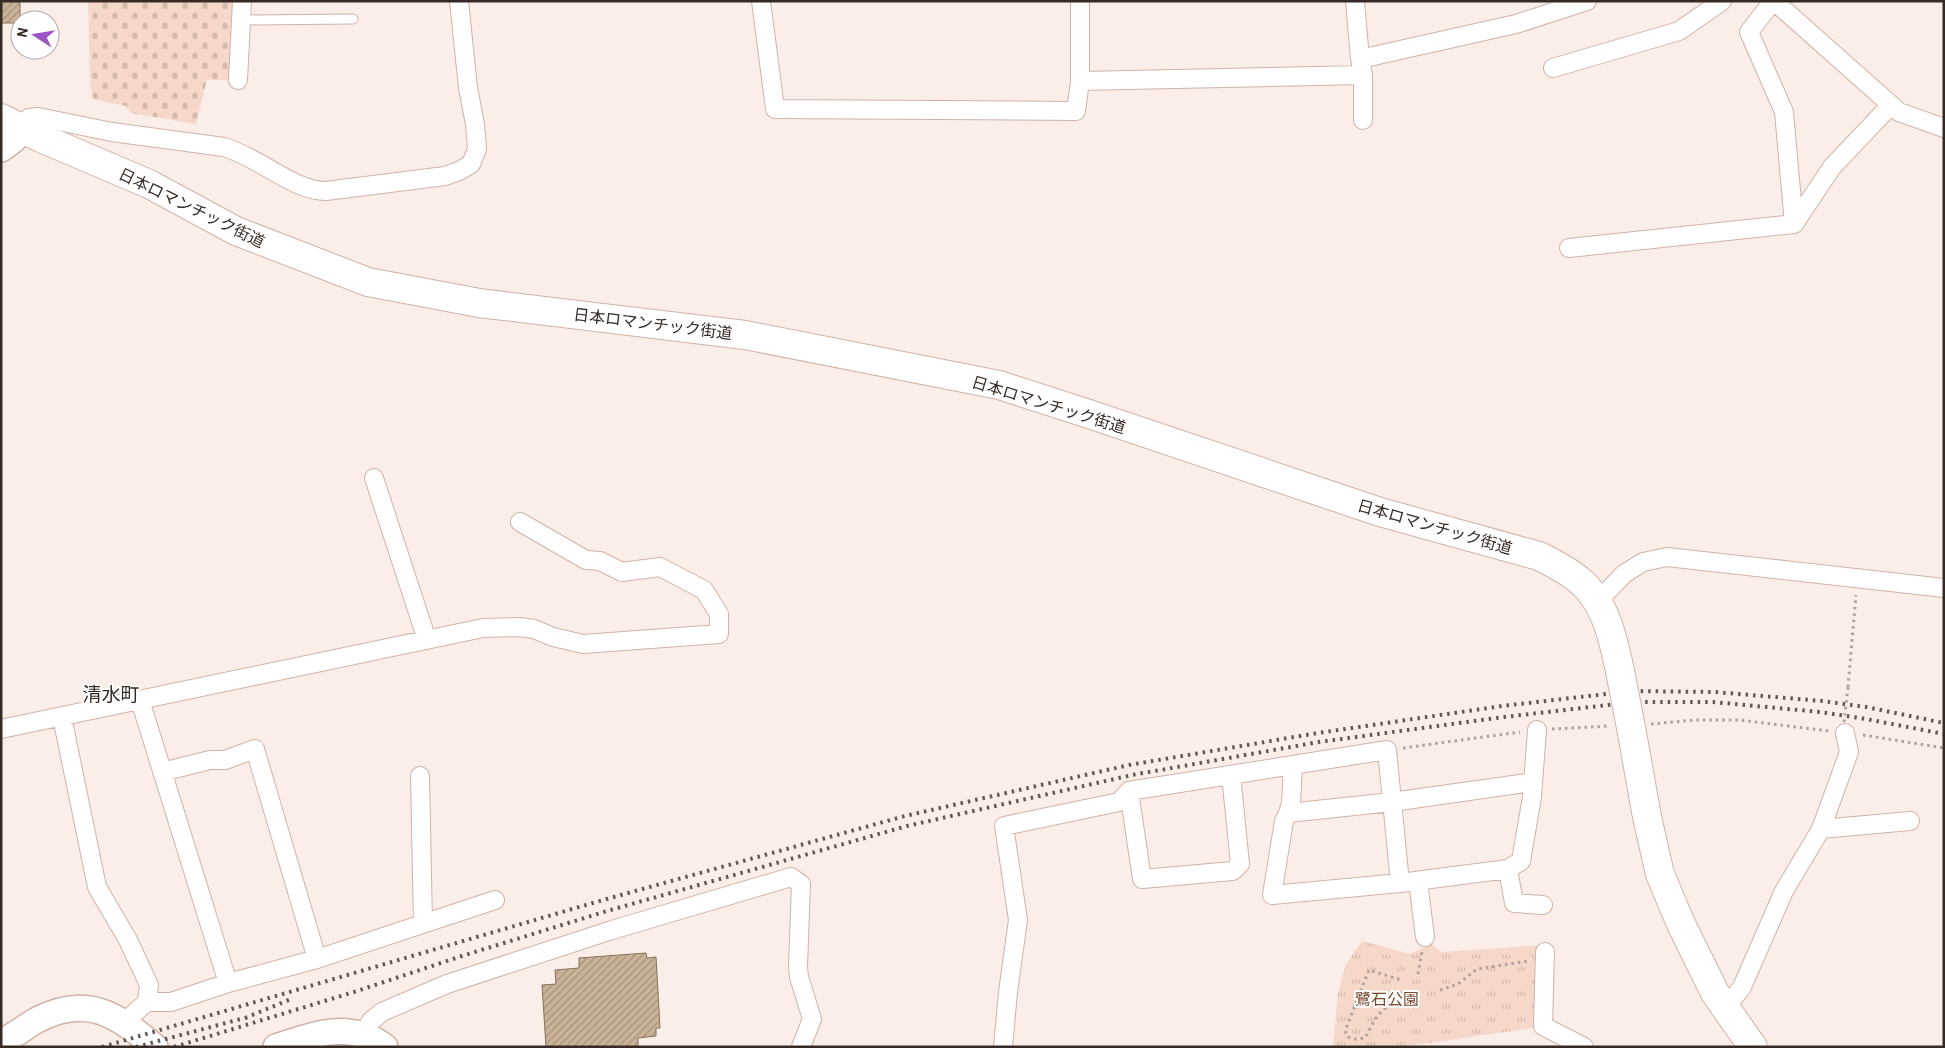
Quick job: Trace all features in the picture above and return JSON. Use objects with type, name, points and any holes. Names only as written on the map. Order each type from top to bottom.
[{"type":"highway","name":"日本ロマンチック街道","points":[[11,123],[41,138],[149,184],[236,231],[368,282],[479,303],[745,335],[999,385],[1380,512],[1539,556],[1560,567],[1581,581],[1597,602],[1611,631],[1660,874],[1681,924],[1715,993],[1753,1047]]},
{"type":"street","points":[[238,80],[242,1]]},
{"type":"street","points":[[1,149],[10,144],[19,134],[11,123],[38,117],[112,132],[224,147],[240,152],[299,186],[313,191],[446,176],[460,171],[471,164],[477,149],[475,124],[468,88],[459,1]]},
{"type":"street","points":[[761,1],[775,109],[1076,111],[1080,81],[1080,1]]},
{"type":"street","points":[[1355,1],[1361,67],[1363,120]]},
{"type":"street","points":[[1080,81],[1361,67],[1516,24],[1587,1]]},
{"type":"street","points":[[1553,68],[1679,31],[1722,1]]},
{"type":"street","points":[[1794,224],[1784,112],[1749,32],[1773,1],[1899,112],[1944,128]]},
{"type":"street","points":[[1794,224],[1832,166],[1891,104]]},
{"type":"street","points":[[1569,248],[1794,224]]},
{"type":"street","points":[[374,478],[427,640]]},
{"type":"street","points":[[6,725],[62,717],[483,628],[520,627],[583,644],[719,634],[719,614],[704,590],[660,567],[622,572],[600,561],[586,560],[520,522]]},
{"type":"street","points":[[1597,602],[1624,574],[1643,562],[1667,557],[1944,588]]},
{"type":"street","points":[[140,700],[228,983]]},
{"type":"street","points":[[62,717],[97,887],[128,940],[149,985],[147,1002],[124,1023]]},
{"type":"street","points":[[1725,1009],[1742,987],[1784,892],[1821,829],[1849,752],[1844,728]]},
{"type":"street","points":[[1293,765],[1291,802],[1284,821],[1272,896],[1418,881],[1508,869],[1521,861],[1532,798],[1537,730]]},
{"type":"street","points":[[162,772],[210,760],[225,760],[256,748],[317,959]]},
{"type":"street","points":[[1003,1047],[1018,920],[1004,826],[1119,802],[1129,791],[1387,750],[1400,883]]},
{"type":"street","points":[[1129,791],[1142,879],[1233,871],[1240,864],[1231,775]]},
{"type":"street","points":[[420,776],[423,924]]},
{"type":"street","points":[[1288,813],[1392,802],[1533,782]]},
{"type":"street","points":[[1821,829],[1910,821]]},
{"type":"street","points":[[1508,869],[1514,904],[1542,905]]},
{"type":"street","points":[[363,1035],[371,1021],[382,1012],[447,984],[612,930],[790,877],[801,884],[798,967],[812,1019],[800,1047]]},
{"type":"street","points":[[1418,881],[1425,937]]},
{"type":"street","points":[[147,1002],[171,1002],[228,983],[317,959],[495,900]]},
{"type":"street","points":[[1544,955],[1542,1026],[1584,1047]]},
{"type":"street","points":[[1,1042],[36,1021],[64,1009],[81,1008],[110,1014],[155,1047]]},
{"type":"street","points":[[276,1047],[325,1032],[363,1035],[374,1038],[384,1047]]},
{"type":"lane","points":[[242,20],[353,19]]},
{"type":"path","points":[[1844,728],[1856,595],[1847,593]]},
{"type":"path","points":[[1387,750],[1504,733],[1537,730],[1632,728],[1695,720],[1739,720],[1844,728],[1944,748]]},
{"type":"path","points":[[1418,974],[1425,937]]},
{"type":"path","points":[[1440,990],[1458,984],[1477,969],[1544,955]]},
{"type":"path","points":[[1398,1001],[1383,1008],[1377,1015],[1365,1038],[1355,1039],[1348,1037],[1345,1031],[1369,970],[1401,980]]},
{"type":"green space","points":[[88,1],[238,1],[234,80],[207,80],[196,124],[131,113],[126,106],[93,99],[90,82]]},
{"type":"green space","name":"鷺石公園","points":[[1362,941],[1410,954],[1431,944],[1442,952],[1545,945],[1539,1027],[1401,1047],[1333,1047],[1338,993],[1346,964]]},
{"type":"building","points":[[1,1],[20,1],[20,10],[10,10],[10,23],[1,23]]},
{"type":"building","points":[[646,953],[647,958],[656,957],[660,1028],[656,1028],[656,1036],[638,1038],[638,1047],[546,1047],[542,985],[556,984],[555,970],[579,968],[579,958]]},
{"type":"railway","points":[[102,1047],[603,900],[905,816],[1129,765],[1318,733],[1502,706],[1632,691],[1715,692],[1822,701],[1866,707],[1944,723]]},
{"type":"railway","points":[[174,1047],[607,911],[907,826],[1132,775],[1319,742],[1634,702],[1713,702],[1820,712],[1944,734]]},
{"type":"railway","points":[[245,1018],[291,999]]},
{"type":"railway","points":[[136,1047],[252,1016]]},
{"type":"district","name":"清水町","points":[[111,693]]}]
